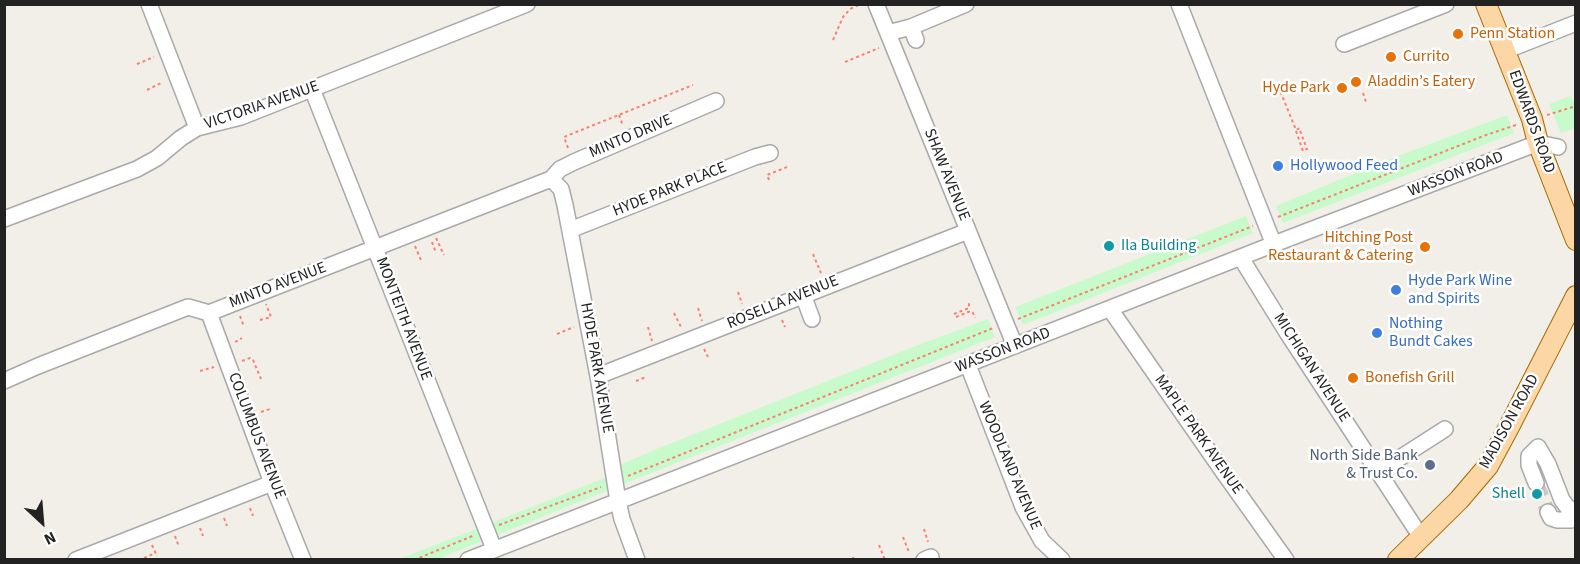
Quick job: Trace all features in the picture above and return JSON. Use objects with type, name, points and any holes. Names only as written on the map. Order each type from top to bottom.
[{"type":"main road","name":"EDWARDS ROAD","points":[[1486,4],[1532,119],[1538,143],[1575,240]]},
{"type":"main road","name":"MADISON ROAD","points":[[1398,560],[1459,500],[1488,466],[1566,334],[1575,296]]},
{"type":"street","points":[[149,4],[197,128]]},
{"type":"street","name":"VICTORIA AVENUE","points":[[6,216],[137,169],[158,158],[181,138],[197,128],[241,117],[527,4]]},
{"type":"street","name":"SHAW AVENUE","points":[[876,4],[1015,346]]},
{"type":"street","points":[[890,38],[914,33],[966,4]]},
{"type":"street","points":[[1179,4],[1274,245]]},
{"type":"street","points":[[1344,44],[1446,4]]},
{"type":"street","points":[[1505,51],[1575,23]]},
{"type":"street","name":"MONTEITH AVENUE","points":[[312,89],[494,549]]},
{"type":"street","name":"MINTO DRIVE","points":[[551,179],[560,169],[574,162],[716,101]]},
{"type":"street","points":[[1538,143],[1558,147]]},
{"type":"street","name":"WASSON ROAD","points":[[468,560],[1538,143]]},
{"type":"street","name":"HYDE PARK PLACE","points":[[570,230],[770,153]]},
{"type":"street","name":"MINTO AVENUE","points":[[4,381],[188,307],[209,313],[551,179]]},
{"type":"street","name":"HYDE PARK AVENUE","points":[[551,179],[561,189],[598,376],[618,501],[637,560]]},
{"type":"street","name":"ROSELLA AVENUE","points":[[598,376],[968,231]]},
{"type":"street","name":"MICHIGAN AVENUE","points":[[1241,258],[1421,537]]},
{"type":"street","points":[[803,296],[812,319]]},
{"type":"street","name":"MAPLE PARK AVENUE","points":[[1110,309],[1286,560]]},
{"type":"street","name":"COLUMBUS AVENUE","points":[[209,313],[303,560]]},
{"type":"street","name":"WOODLAND AVENUE","points":[[968,365],[1023,507],[1042,542],[1062,560]]},
{"type":"street","points":[[1378,472],[1445,429]]},
{"type":"street","points":[[1536,483],[1529,465],[1529,456],[1538,447],[1548,464],[1562,500],[1568,508],[1575,511]]},
{"type":"street","points":[[76,560],[272,483]]},
{"type":"street","points":[[1548,512],[1551,518],[1557,520],[1575,519]]},
{"type":"path","points":[[833,40],[843,16],[850,9],[861,4]]},
{"type":"path","points":[[845,62],[890,38]]},
{"type":"path","points":[[137,64],[154,57]]},
{"type":"path","points":[[147,90],[164,82]]},
{"type":"path","points":[[574,162],[564,137],[693,85]]},
{"type":"path","points":[[1266,93],[1279,88],[1296,130],[1301,128],[1307,149],[1303,151],[1296,131]]},
{"type":"path","points":[[1363,93],[1366,102]]},
{"type":"path","points":[[619,115],[623,126]]},
{"type":"path","points":[[768,180],[767,175],[787,167]]},
{"type":"path","points":[[436,237],[444,255]]},
{"type":"path","points":[[431,239],[436,253]]},
{"type":"path","points":[[415,246],[421,260]]},
{"type":"path","points":[[813,254],[822,276]]},
{"type":"path","points":[[969,303],[969,308],[955,315],[971,311],[975,318]]},
{"type":"path","points":[[260,320],[271,317],[266,304]]},
{"type":"path","points":[[698,308],[703,324]]},
{"type":"path","points":[[675,314],[683,332]]},
{"type":"path","points":[[239,315],[244,327]]},
{"type":"path","points":[[557,334],[581,324]]},
{"type":"path","points":[[648,327],[653,344]]},
{"type":"path","points":[[232,343],[242,338]]},
{"type":"path","points":[[703,347],[708,357]]},
{"type":"path","points":[[239,362],[250,358],[253,360],[261,379]]},
{"type":"path","points":[[200,372],[218,365]]},
{"type":"path","points":[[636,381],[647,378],[644,370]]},
{"type":"path","points":[[259,413],[270,409]]},
{"type":"path","points":[[924,529],[928,554]]},
{"type":"path","points":[[175,536],[179,547]]},
{"type":"path","points":[[903,537],[909,552]]},
{"type":"path","points":[[144,558],[156,554],[152,545]]},
{"type":"path","points":[[879,545],[885,560]]},
{"type":"green space","points":[[1570,96],[1575,102],[1575,128],[1561,133],[1549,104]]},
{"type":"green space","points":[[1507,115],[1514,133],[1283,223],[1276,206],[1390,159]]},
{"type":"green space","points":[[1246,216],[1253,233],[1023,325],[1015,307]]},
{"type":"green space","points":[[988,319],[995,337],[438,559],[397,560],[610,476],[624,463],[659,448]]},
{"type":"tunnel","points":[[1536,483],[1548,512]]},
{"type":"place","name":"Penn Station","points":[[1458,34]]},
{"type":"place","name":"Currito","points":[[1391,57]]},
{"type":"place","name":"Aladdin’s Eatery","points":[[1356,82]]},
{"type":"place","name":"Hyde Park","points":[[1342,88]]},
{"type":"place","name":"Hollywood Feed","points":[[1278,166]]},
{"type":"place","name":"Ila Building","points":[[1109,246]]},
{"type":"place","name":"Hitching Post Restaurant & Catering","points":[[1425,247]]},
{"type":"place","name":"Hyde Park Wine and Spirits","points":[[1396,290]]},
{"type":"place","name":"Nothing Bundt Cakes","points":[[1377,333]]},
{"type":"place","name":"Bonefish Grill","points":[[1353,378]]},
{"type":"place","name":"North Side Bank & Trust Co.","points":[[1430,465]]},
{"type":"place","name":"Shell","points":[[1537,494]]}]
